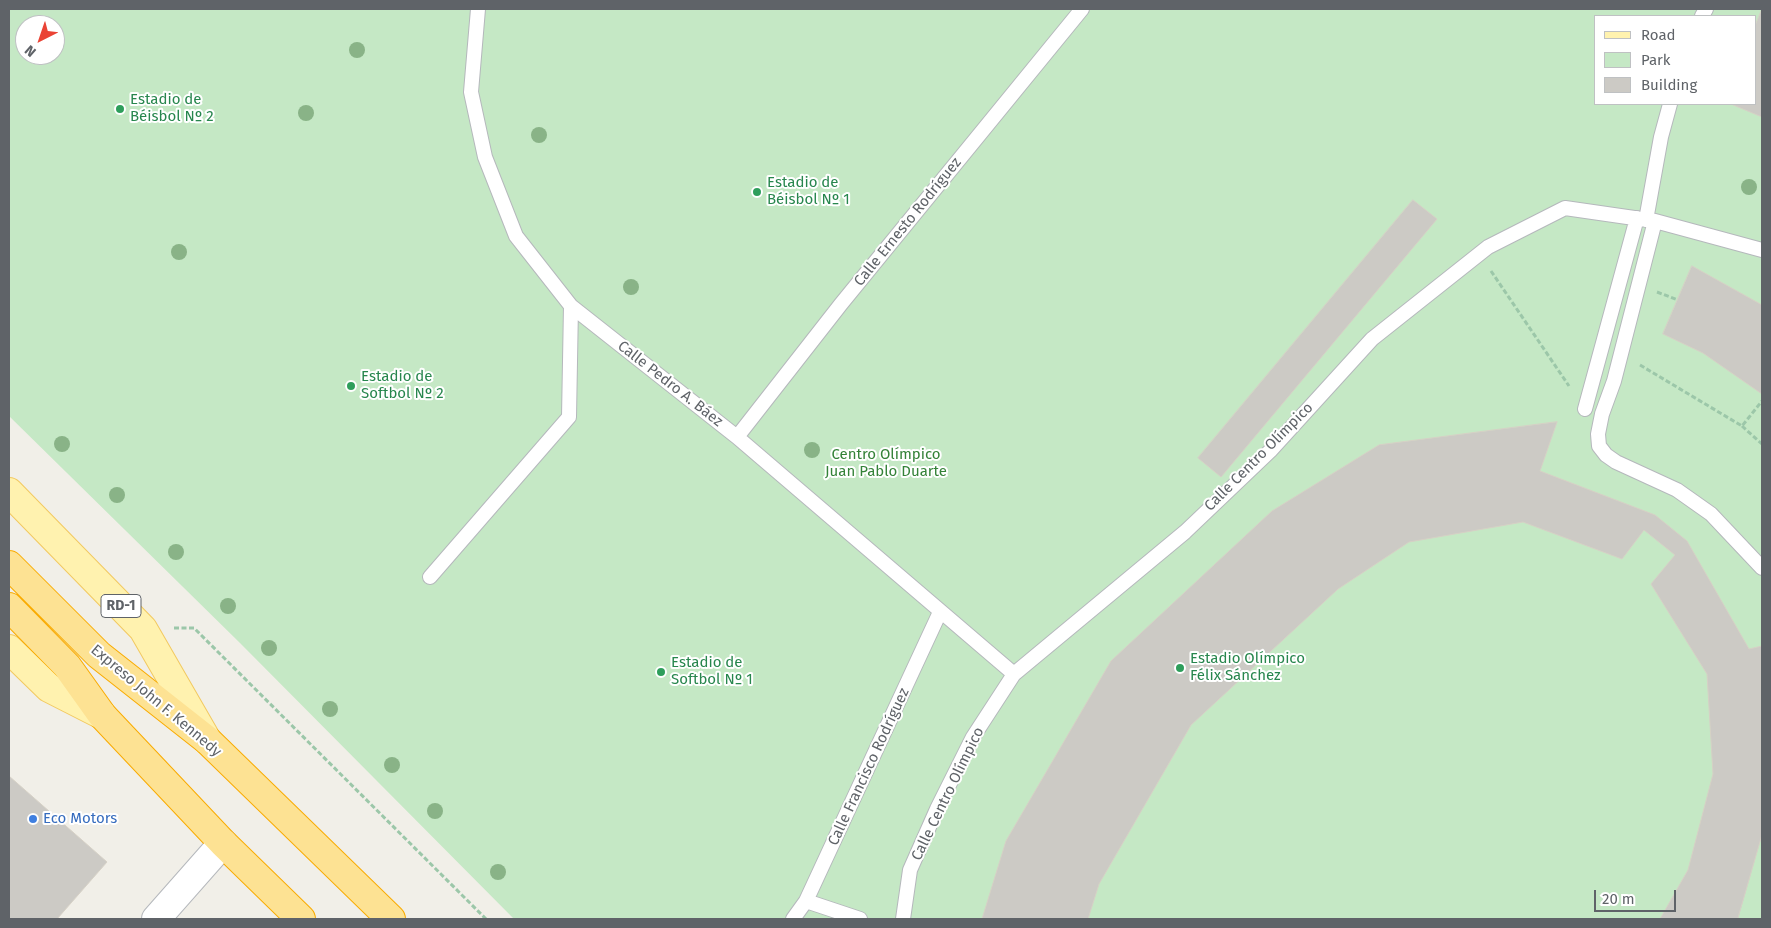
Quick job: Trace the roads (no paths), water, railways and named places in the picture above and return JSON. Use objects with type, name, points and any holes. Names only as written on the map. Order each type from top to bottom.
[{"type":"highway","name":"Expreso John F. Kennedy","points":[[9,565],[98,655],[207,740],[391,919]]},
{"type":"highway","points":[[9,607],[67,666],[102,715],[224,843],[301,919]]},
{"type":"main road","name":"RD-1","points":[[9,492],[143,629],[207,740]]},
{"type":"main road","points":[[9,649],[49,688],[102,715]]},
{"type":"street","points":[[156,919],[224,843]]},
{"type":"lane","name":"Calle Pedro A. Báez","points":[[478,9],[471,92],[485,157],[516,236],[571,306],[737,437],[1014,674]]},
{"type":"lane","name":"Calle Ernesto Rodríguez","points":[[737,437],[842,304],[1082,9]]},
{"type":"lane","points":[[1670,105],[1661,137],[1614,381],[1602,414],[1598,434],[1599,446],[1616,462],[1677,490],[1711,514],[1762,568]]},
{"type":"lane","name":"Calle Centro Olímpico","points":[[903,919],[910,870],[937,809],[973,737],[1014,674],[1185,532],[1270,450],[1372,339],[1479,254],[1488,247],[1565,208],[1646,220],[1762,250]]},
{"type":"lane","points":[[1585,409],[1646,220]]},
{"type":"lane","points":[[430,577],[569,417],[571,306]]},
{"type":"lane","name":"Calle Francisco Rodríguez","points":[[793,919],[806,901],[940,612]]},
{"type":"lane","points":[[806,901],[860,919]]},
{"type":"place","name":"Estadio de Béisbol Nº 2","points":[[120,109]]},
{"type":"place","name":"Estadio de Béisbol Nº 1","points":[[757,192]]},
{"type":"place","name":"Estadio de Softbol Nº 2","points":[[351,386]]},
{"type":"place","name":"Estadio Olímpico Félix Sánchez","points":[[1180,668]]},
{"type":"place","name":"Estadio de Softbol Nº 1","points":[[661,672]]},
{"type":"place","name":"Eco Motors","points":[[33,819]]},
{"type":"park label","name":"Centro Olímpico Juan Pablo Duarte","points":[[886,464]]}]
